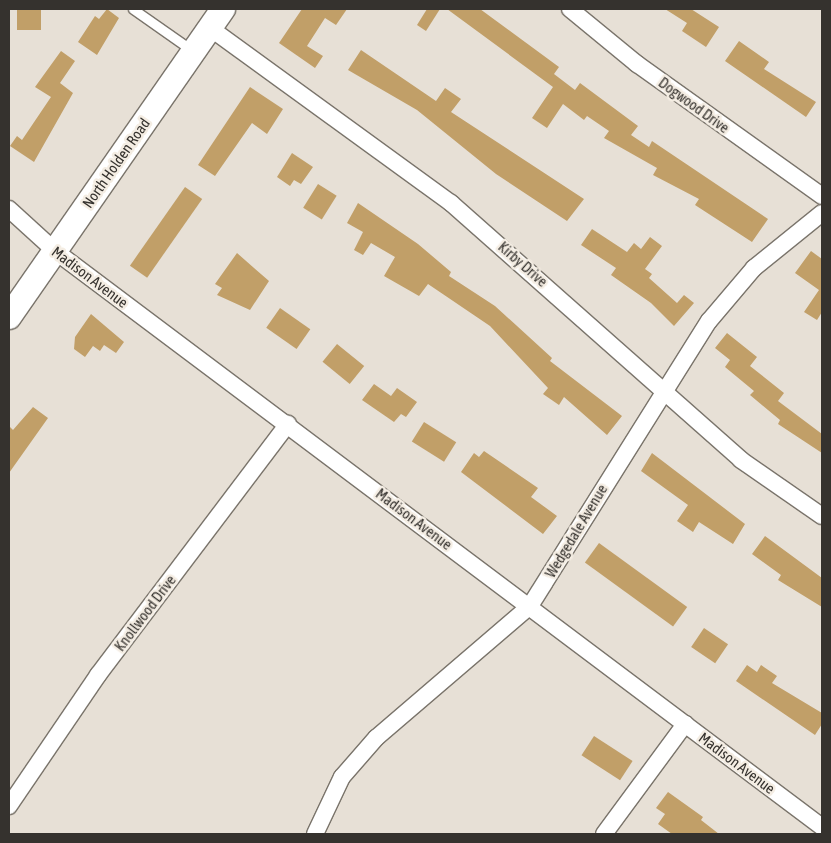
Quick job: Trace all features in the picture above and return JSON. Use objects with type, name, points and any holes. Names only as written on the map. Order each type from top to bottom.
[{"type":"main road","name":"North Holden Road","points":[[9,317],[223,9]]},
{"type":"street","name":"Dogwood Drive","points":[[570,9],[637,64],[822,196]]},
{"type":"street","name":"Kirby Drive","points":[[210,28],[451,202],[741,460],[822,516]]},
{"type":"street","name":"Madison Avenue","points":[[9,209],[55,251],[288,424],[822,827]]},
{"type":"street","name":"Wedgedale Avenue","points":[[315,834],[342,777],[376,738],[530,606],[663,389],[709,321],[754,268],[822,213]]},
{"type":"street","name":"Knollwood Drive","points":[[9,806],[98,675],[288,424]]},
{"type":"street","points":[[604,834],[685,724]]},
{"type":"lane","points":[[133,9],[193,52]]},
{"type":"building","points":[[17,9],[41,9],[41,30],[17,30]]},
{"type":"building","points":[[107,9],[119,18],[97,55],[78,42],[95,16],[99,19]]},
{"type":"building","points":[[302,9],[347,9],[336,25],[325,18],[307,46],[323,56],[315,68],[279,43]]},
{"type":"building","points":[[427,9],[440,9],[426,31],[417,25]]},
{"type":"building","points":[[447,9],[480,9],[559,67],[554,74],[575,90],[580,83],[638,126],[631,135],[649,147],[652,141],[768,219],[752,242],[695,205],[699,199],[653,175],[657,168],[604,138],[609,131],[587,116],[584,120],[563,104],[547,128],[532,118],[553,87]]},
{"type":"building","points":[[665,9],[691,9],[719,27],[706,47],[682,31],[687,23]]},
{"type":"building","points":[[739,41],[769,62],[764,69],[816,102],[806,117],[725,61]]},
{"type":"building","points":[[361,50],[436,101],[445,88],[461,99],[451,112],[584,199],[567,221],[496,174],[417,110],[348,70]]},
{"type":"building","points":[[61,51],[75,61],[60,83],[73,93],[34,162],[10,146],[17,136],[22,140],[51,97],[35,87]]},
{"type":"building","points":[[250,87],[283,109],[267,134],[252,123],[215,176],[198,165]]},
{"type":"building","points":[[292,153],[313,167],[301,184],[294,180],[290,186],[277,177]]},
{"type":"building","points":[[318,184],[337,196],[322,219],[303,208]]},
{"type":"building","points":[[185,187],[202,199],[147,278],[130,266]]},
{"type":"building","points":[[358,203],[418,244],[451,272],[449,276],[495,306],[552,358],[550,361],[622,416],[607,435],[564,397],[559,405],[543,394],[548,388],[490,326],[428,284],[419,296],[384,276],[395,257],[371,243],[363,255],[354,250],[363,232],[347,223]]},
{"type":"building","points":[[592,229],[627,252],[634,243],[641,249],[650,237],[662,246],[645,269],[652,274],[649,278],[677,303],[684,295],[694,303],[674,326],[651,303],[611,275],[616,268],[581,245]]},
{"type":"building","points":[[811,251],[822,259],[822,312],[817,320],[804,312],[819,290],[795,273]]},
{"type":"building","points":[[237,253],[269,281],[250,310],[217,295],[222,288],[215,284]]},
{"type":"building","points":[[280,308],[310,329],[297,349],[266,328]]},
{"type":"building","points":[[91,314],[124,342],[116,353],[104,345],[100,351],[93,346],[85,357],[74,349],[75,337]]},
{"type":"building","points":[[727,333],[757,357],[750,366],[784,393],[778,401],[822,434],[822,453],[778,424],[780,420],[750,395],[754,391],[725,367],[730,360],[715,348]]},
{"type":"building","points":[[337,344],[364,366],[350,384],[323,362]]},
{"type":"building","points":[[374,384],[391,396],[397,388],[417,402],[406,417],[401,414],[394,422],[362,400]]},
{"type":"building","points":[[33,407],[48,418],[9,473],[9,426],[13,430]]},
{"type":"building","points":[[424,422],[456,442],[444,462],[412,442]]},
{"type":"building","points":[[484,451],[538,488],[531,497],[557,516],[543,534],[461,472],[474,453],[479,457]]},
{"type":"building","points":[[652,453],[745,524],[733,544],[699,522],[693,532],[677,521],[688,505],[641,471]]},
{"type":"building","points":[[765,536],[822,578],[822,607],[778,580],[781,575],[752,554]]},
{"type":"building","points":[[599,543],[687,607],[673,626],[585,562]]},
{"type":"building","points":[[704,628],[728,644],[715,663],[691,647]]},
{"type":"building","points":[[747,665],[757,672],[761,665],[777,676],[772,683],[822,713],[822,724],[815,735],[736,681]]},
{"type":"building","points":[[594,736],[633,761],[620,780],[581,755]]},
{"type":"building","points":[[668,792],[703,817],[701,820],[719,834],[672,834],[658,824],[665,814],[656,808]]}]
